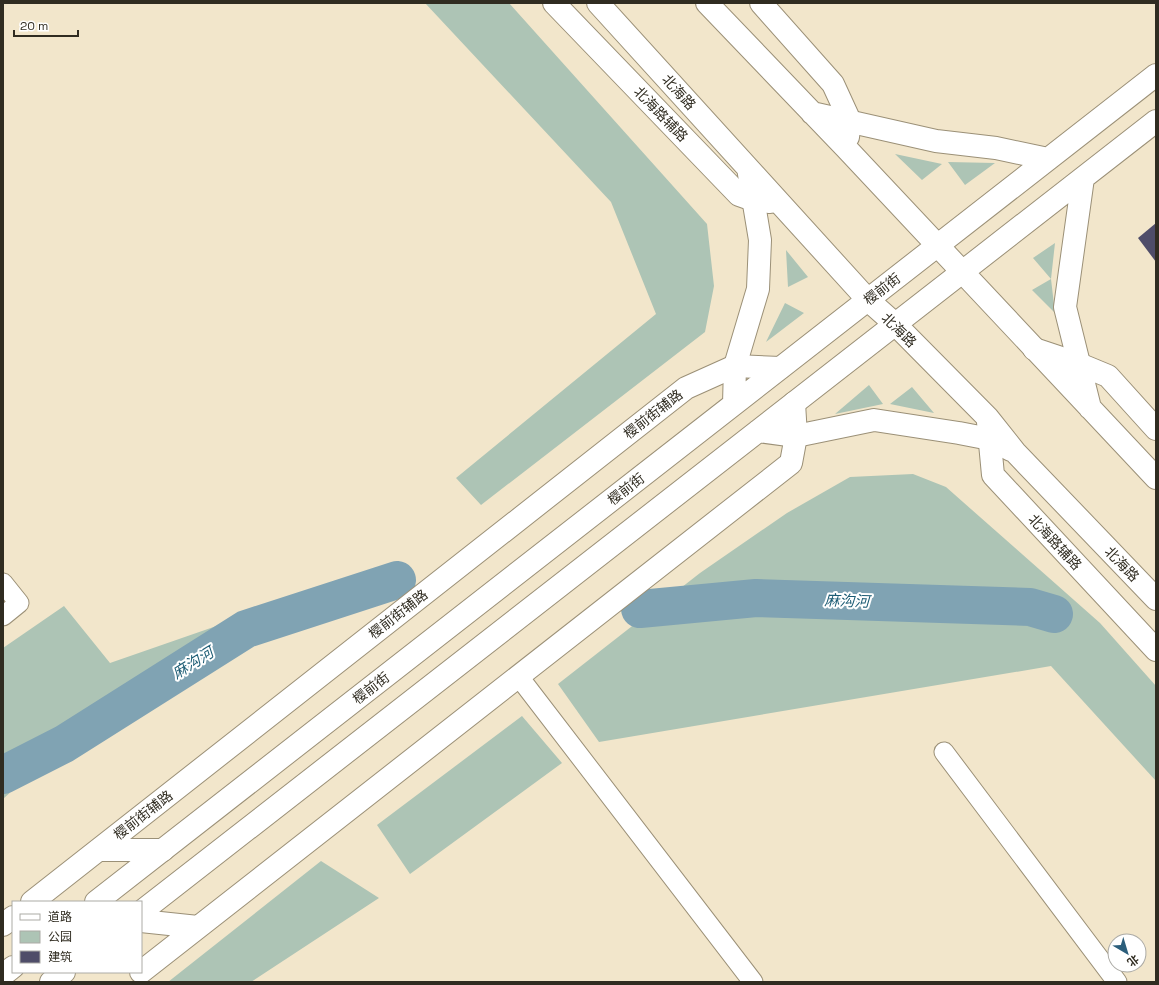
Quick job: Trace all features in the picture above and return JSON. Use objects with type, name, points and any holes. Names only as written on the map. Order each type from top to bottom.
[{"type":"main road","name":"北海路辅路","points":[[554,3],[738,195],[753,200],[781,204]]},
{"type":"main road","name":"北海路","points":[[598,3],[868,300],[895,324],[989,429],[1015,452],[1156,599]]},
{"type":"main road","points":[[707,3],[846,148],[1156,478]]},
{"type":"main road","points":[[761,3],[833,84],[850,121],[846,148]]},
{"type":"main road","name":"樱前街","points":[[97,901],[1156,75]]},
{"type":"main road","points":[[812,113],[936,141],[996,148],[1048,160]]},
{"type":"main road","points":[[142,911],[1156,121]]},
{"type":"main road","points":[[734,404],[735,366],[758,289],[760,240],[748,168]]},
{"type":"main road","points":[[1083,178],[1066,307],[1090,409]]},
{"type":"main road","points":[[1034,349],[1079,364],[1108,376],[1156,430]]},
{"type":"main road","name":"樱前街辅路","points":[[33,901],[686,388],[735,366],[780,368]]},
{"type":"main road","points":[[142,971],[791,463],[796,436],[794,403]]},
{"type":"main road","points":[[758,431],[796,436],[874,420],[959,433],[989,429]]},
{"type":"main road","name":"北海路辅路","points":[[989,429],[993,475],[1156,650]]},
{"type":"main road","points":[[98,850],[163,850]]},
{"type":"main road","points":[[3,925],[12,918]]},
{"type":"main road","points":[[142,921],[198,927]]},
{"type":"main road","points":[[3,975],[12,968]]},
{"type":"main road","points":[[51,982],[63,973]]},
{"type":"main road","points":[[128,982],[140,973]]},
{"type":"street","points":[[3,583],[19,603],[3,616]]},
{"type":"street","points":[[518,677],[753,982]]},
{"type":"street","points":[[944,752],[1117,982]]},
{"type":"green space","points":[[425,3],[509,3],[707,224],[714,286],[705,332],[481,505],[456,478],[656,314],[611,202]]},
{"type":"green space","points":[[895,154],[942,164],[922,180]]},
{"type":"green space","points":[[948,162],[995,163],[965,185]]},
{"type":"green space","points":[[1055,243],[1051,279],[1033,258]]},
{"type":"green space","points":[[786,250],[808,277],[788,287]]},
{"type":"green space","points":[[1051,279],[1055,313],[1032,290]]},
{"type":"green space","points":[[785,303],[804,313],[766,342]]},
{"type":"green space","points":[[869,385],[883,404],[835,414]]},
{"type":"green space","points":[[912,387],[934,413],[890,404]]},
{"type":"green space","points":[[913,474],[946,487],[1100,623],[1156,686],[1156,781],[1051,666],[599,742],[558,684],[700,573],[787,513],[850,477]]},
{"type":"green space","points":[[360,576],[64,744],[3,799],[3,648],[64,606],[110,663]]},
{"type":"green space","points":[[522,716],[562,763],[410,874],[377,825]]},
{"type":"green space","points":[[321,861],[379,898],[251,982],[168,982]]},
{"type":"building","points":[[1156,223],[1156,262],[1138,238]]},
{"type":"waterway","name":"麻沟河","points":[[3,775],[64,744],[246,629],[397,580]]},
{"type":"waterway","name":"麻沟河","points":[[640,609],[756,598],[1030,607],[1054,614]]}]
